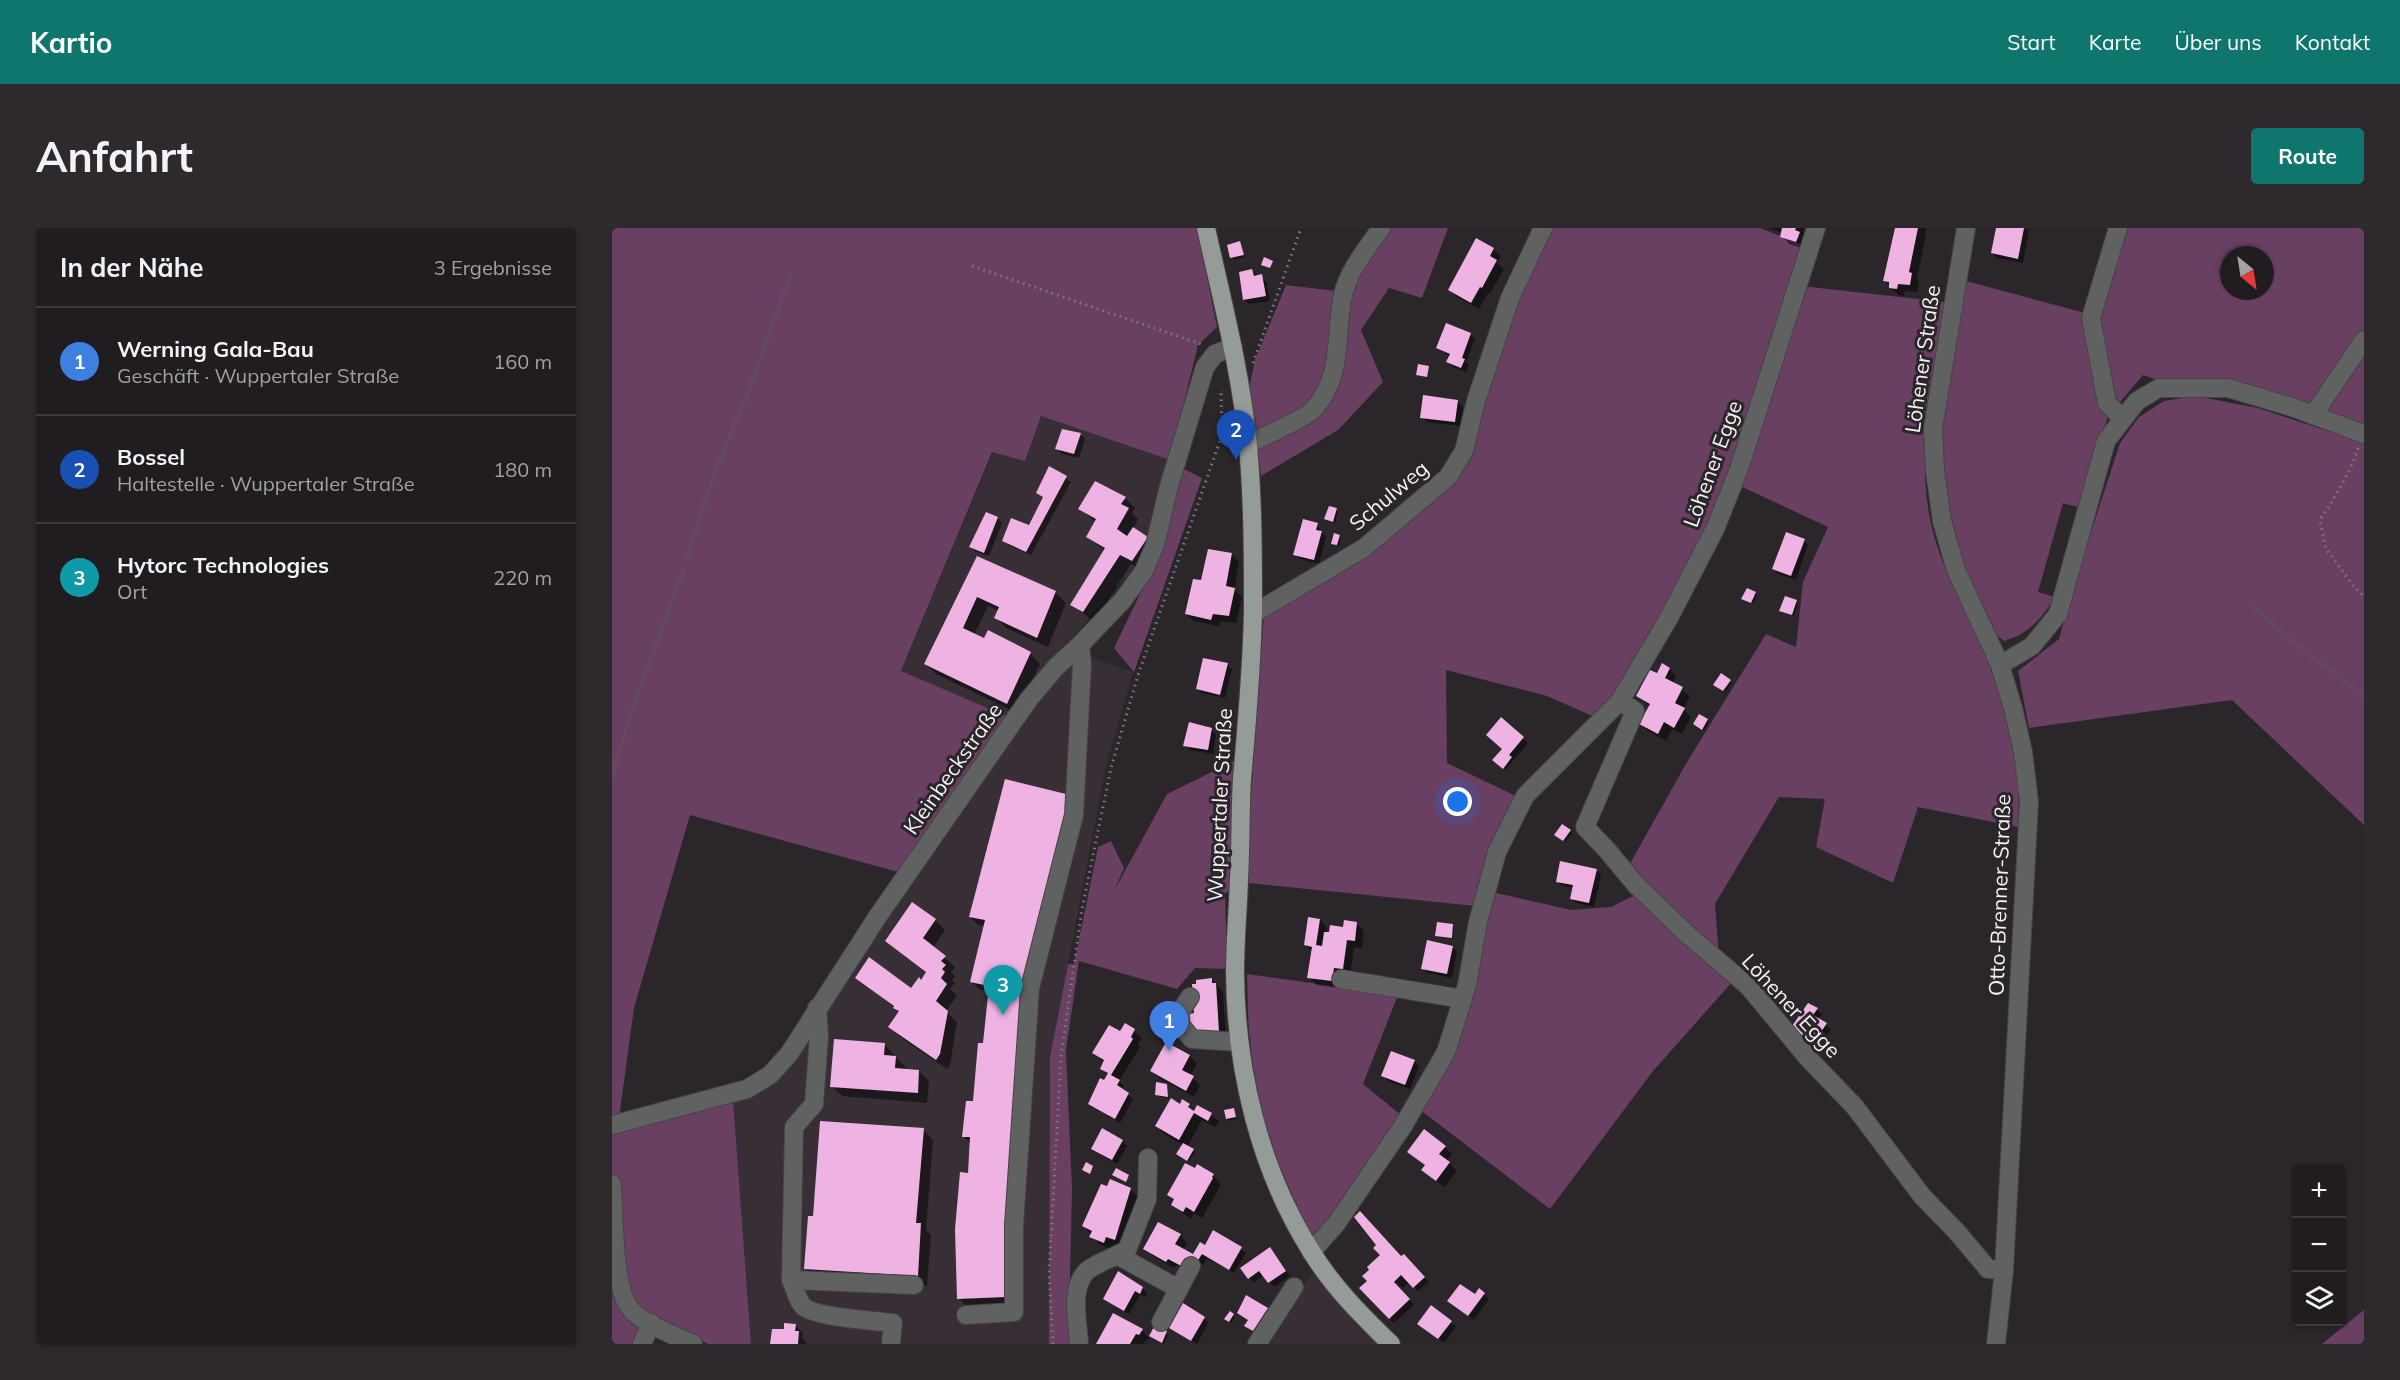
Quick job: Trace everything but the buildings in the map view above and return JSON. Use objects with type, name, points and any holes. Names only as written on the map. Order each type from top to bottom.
[{"type":"main road","name":"Wuppertaler Straße","points":[[1206,228],[1233,347],[1245,377],[1253,537],[1253,614],[1242,782],[1235,972],[1239,1042],[1254,1123],[1271,1174],[1289,1214],[1329,1277],[1391,1344]]},
{"type":"street","name":"Schulweg","points":[[1253,614],[1364,548],[1448,477],[1464,451],[1476,401],[1510,298],[1543,228]]},
{"type":"street","name":"Löhener Egge","points":[[1311,1252],[1336,1224],[1408,1117],[1446,1052],[1463,999],[1478,922],[1497,852],[1525,796],[1620,701],[1670,616],[1715,529],[1739,469],[1816,228]]},
{"type":"street","name":"Löhener Straße","points":[[1966,228],[1933,429],[1935,471],[1942,521],[1956,570],[2000,665]]},
{"type":"street","points":[[2118,228],[2091,318],[2107,403],[2123,418]]},
{"type":"street","points":[[1248,444],[1311,412],[1326,391],[1338,358],[1344,292],[1357,260],[1377,232]]},
{"type":"street","points":[[2313,414],[2364,340]]},
{"type":"street","points":[[1215,354],[1233,347]]},
{"type":"street","name":"Kleinbeckstraße","points":[[612,1125],[747,1089],[770,1075],[789,1054],[878,916],[1029,699],[1056,666],[1080,645],[1122,601],[1144,571],[1155,545],[1198,385],[1205,367],[1215,354]]},
{"type":"street","points":[[2000,665],[2032,646],[2058,614],[2106,441],[2137,401],[2159,388],[2228,388],[2313,414],[2363,433]]},
{"type":"street","points":[[966,1315],[1014,1312],[1014,1225],[1030,988],[1074,815],[1082,664],[1080,645]]},
{"type":"street","name":"Otto-Brenner-Straße","points":[[1996,1344],[2004,1270],[2029,802],[2023,752],[2000,665]]},
{"type":"street","name":"Löhener Egge","points":[[1620,701],[1635,711],[1586,827],[1636,885],[1749,987],[1807,1057],[1855,1107],[1922,1196],[1957,1232],[1988,1269],[2004,1270]]},
{"type":"street","points":[[1341,979],[1463,999]]},
{"type":"street","points":[[1190,997],[1179,1013],[1181,1026],[1192,1039],[1239,1042]]},
{"type":"street","points":[[817,1008],[819,1036],[814,1104],[794,1127],[791,1280],[802,1305],[808,1311],[893,1323],[891,1342]]},
{"type":"street","points":[[1079,1344],[1076,1293],[1081,1280],[1088,1271],[1126,1250],[1147,1199],[1148,1158]]},
{"type":"street","points":[[612,1184],[620,1290],[630,1309],[651,1323],[693,1344]]},
{"type":"street","points":[[1117,1255],[1179,1289]]},
{"type":"street","points":[[1161,1322],[1191,1266]]},
{"type":"street","points":[[791,1280],[914,1285]]},
{"type":"street","points":[[1257,1344],[1294,1287]]},
{"type":"street","points":[[642,1344],[651,1323]]},
{"type":"path","points":[[1053,1344],[1048,1274],[1061,1056],[1082,909],[1111,768],[1138,675],[1222,435],[1221,391],[1245,377],[1301,228]]},
{"type":"path","points":[[972,266],[1180,336],[1201,344],[1215,354]]},
{"type":"path","points":[[2363,433],[2354,462],[2320,520],[2326,549],[2355,588],[2364,596]]},
{"type":"shaded area","points":[[612,228],[1197,228],[1217,327],[1198,345],[1170,460],[1041,416],[1025,461],[992,452],[901,671],[1006,716],[898,872],[690,815],[634,1008],[619,1118],[612,1120]]},
{"type":"shaded area","points":[[1381,228],[1448,228],[1422,298],[1389,288],[1361,330],[1383,382],[1338,430],[1261,476],[1249,389],[1255,360],[1286,285],[1344,292]]},
{"type":"shaded area","points":[[1547,228],[1760,228],[1805,246],[1729,486],[1619,696],[1597,718],[1547,696],[1446,670],[1447,763],[1518,797],[1476,906],[1247,883],[1264,613],[1452,478],[1489,374]]},
{"type":"shaded area","points":[[2126,228],[2364,228],[2364,425],[2232,379],[2158,380],[2143,375],[2108,416],[2081,508],[2063,503],[2038,592],[2055,597],[2028,630],[2004,641],[1996,635],[1963,564],[1948,504],[1940,441],[1966,281],[2100,317]]},
{"type":"shaded area","points":[[1801,286],[1945,302],[1925,441],[1927,496],[1931,524],[1942,560],[1982,645],[2010,723],[2018,784],[2018,827],[1918,807],[1893,883],[1816,847],[1825,799],[1779,797],[1715,904],[1719,957],[1627,869],[1687,762],[1766,634],[1796,647],[1803,582],[1828,527],[1738,485]]},
{"type":"shaded area","points":[[2195,396],[2258,408],[2364,443],[2364,825],[2232,700],[2029,728],[2018,671],[2059,639],[2076,578],[2120,443],[2139,417],[2164,401]]},
{"type":"shaded area","points":[[1041,416],[1170,460],[1139,563],[1006,716],[901,672],[993,452]]},
{"type":"shaded area","points":[[1180,467],[1202,478],[1134,672],[1114,648],[1151,571]]},
{"type":"shaded area","points":[[1073,651],[1133,672],[1106,766],[1050,1057],[1049,1344],[751,1344],[733,1100],[775,1080],[881,921]]},
{"type":"shaded area","points":[[1236,760],[1231,888],[1225,894],[1227,969],[1195,968],[1177,989],[1079,961],[1066,1050],[1072,1189],[1070,1279],[1073,1344],[1049,1344],[1050,1057],[1068,964],[1074,964],[1098,847],[1111,841],[1124,868],[1114,891],[1167,794]]},
{"type":"shaded area","points":[[1492,892],[1571,910],[1611,907],[1637,894],[1734,980],[1653,1071],[1550,1209],[1419,1109]]},
{"type":"shaded area","points":[[1247,974],[1398,995],[1363,1084],[1402,1116],[1322,1235],[1313,1236],[1290,1190],[1271,1141],[1253,1065]]},
{"type":"shaded area","points":[[733,1100],[751,1344],[708,1344],[652,1319],[639,1344],[612,1344],[612,1131]]},
{"type":"shaded area","points":[[1313,1273],[1355,1323],[1378,1344],[1262,1344]]},
{"type":"shaded area","points":[[2364,1310],[2364,1344],[2322,1344],[2346,1326]]},
{"type":"waterway","points":[[687,558],[714,475],[748,392],[790,277]]},
{"type":"waterway","points":[[612,777],[631,713],[684,568]]},
{"type":"waterway","points":[[2250,603],[2291,641],[2364,697]]},
{"type":"place","name":"Bossel","points":[[1236,460]]},
{"type":"place","name":"Hytorc Technologies","points":[[1003,1015]]},
{"type":"place","name":"Werning Gala-Bau","points":[[1169,1051]]}]
